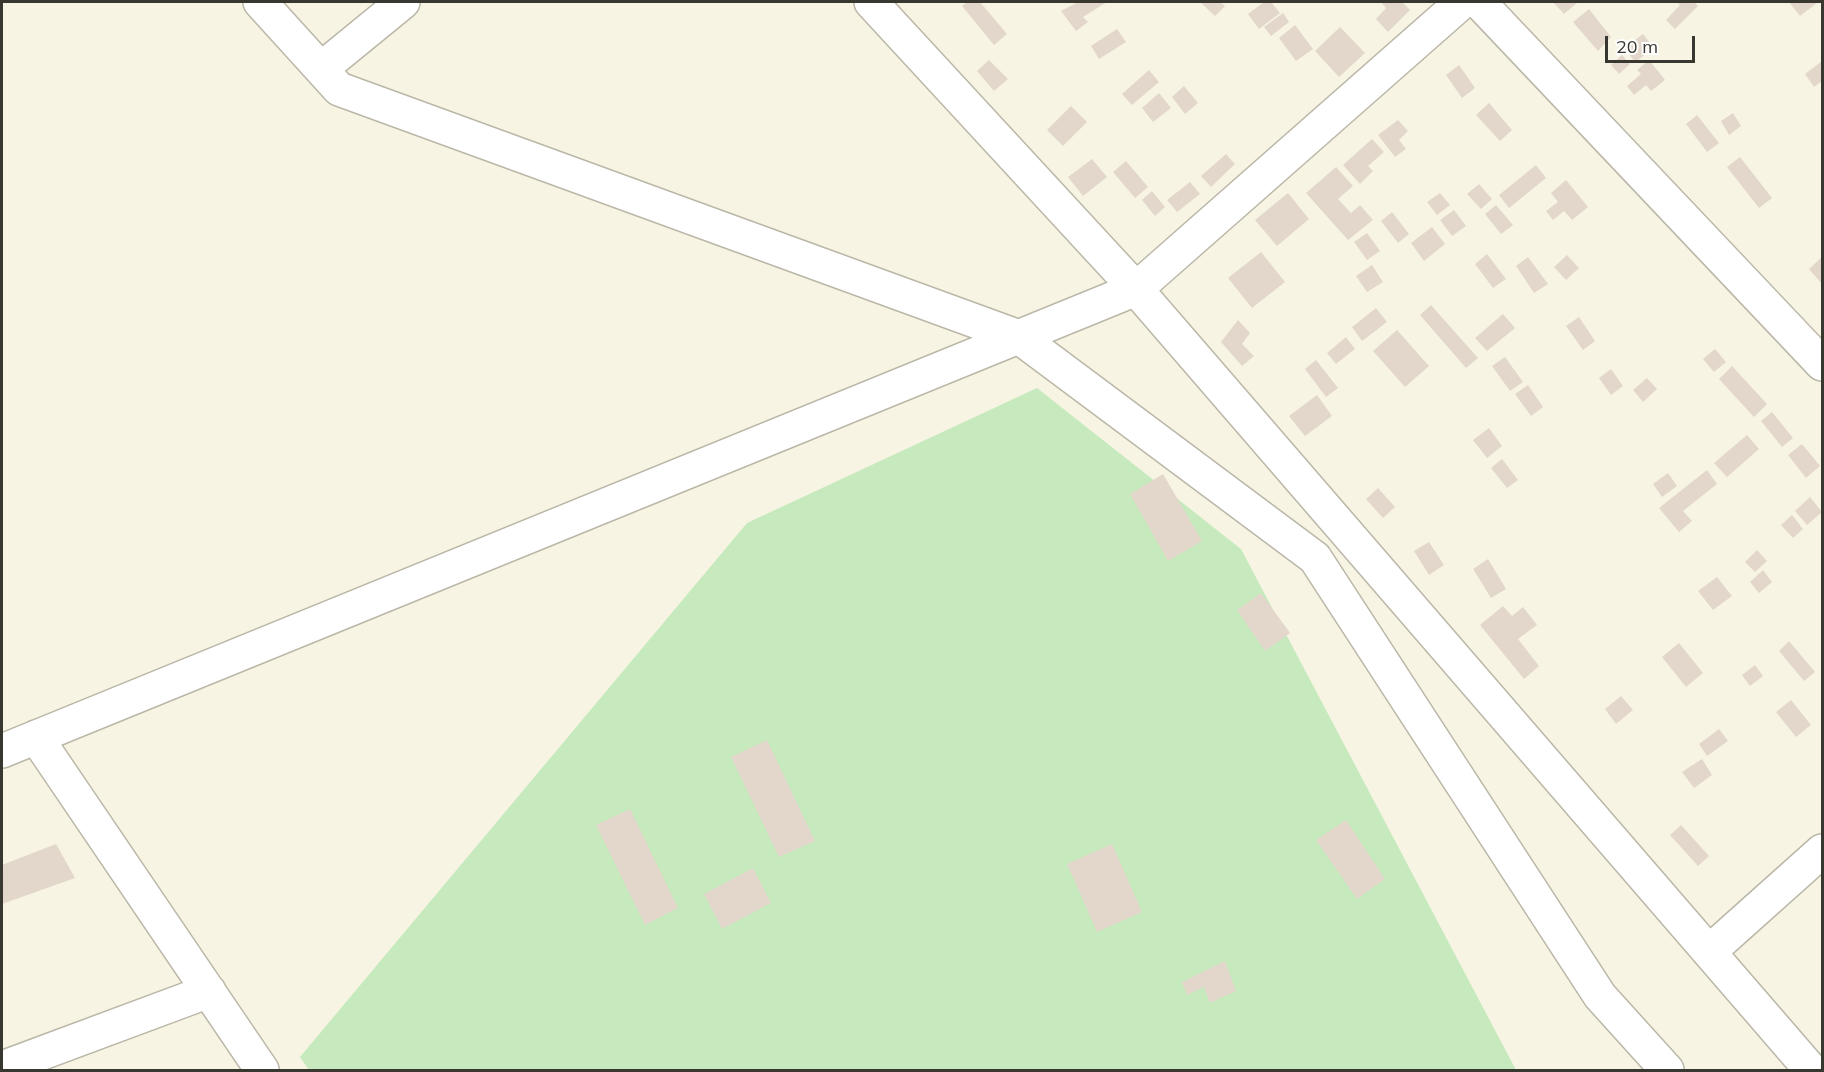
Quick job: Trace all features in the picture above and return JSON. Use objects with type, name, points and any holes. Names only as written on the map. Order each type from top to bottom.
[{"type":"street","points":[[260,2],[339,89],[1019,337],[1315,558],[1600,996],[1667,1071]]},
{"type":"street","points":[[321,69],[403,2]]},
{"type":"street","points":[[871,2],[1137,289],[1811,1071]]},
{"type":"street","points":[[2,752],[1137,289],[1462,2]]},
{"type":"street","points":[[1479,2],[1822,364]]},
{"type":"street","points":[[36,737],[262,1071]]},
{"type":"street","points":[[1709,952],[1822,851]]},
{"type":"street","points":[[2,1068],[209,991]]},
{"type":"green space","points":[[1037,388],[1241,549],[1516,1070],[309,1070],[300,1057],[747,523]]},
{"type":"building","points":[[967,2],[980,2],[1007,34],[994,45],[962,6]]},
{"type":"building","points":[[1078,2],[1107,2],[1083,17],[1088,22],[1076,31],[1061,11]]},
{"type":"building","points":[[1200,2],[1220,2],[1225,6],[1215,16]]},
{"type":"building","points":[[1264,2],[1271,2],[1280,13],[1259,29],[1248,14]]},
{"type":"building","points":[[1381,2],[1402,2],[1410,10],[1388,32],[1376,19],[1386,8]]},
{"type":"building","points":[[1553,2],[1578,2],[1564,14]]},
{"type":"building","points":[[1677,2],[1694,2],[1698,6],[1675,29],[1666,20],[1680,5]]},
{"type":"building","points":[[1789,2],[1816,2],[1817,3],[1800,16]]},
{"type":"building","points":[[1589,9],[1611,37],[1598,51],[1573,22]]},
{"type":"building","points":[[1283,13],[1289,22],[1271,36],[1264,27]]},
{"type":"building","points":[[1295,25],[1313,49],[1296,61],[1279,38]]},
{"type":"building","points":[[1340,27],[1365,53],[1339,77],[1315,51]]},
{"type":"building","points":[[1117,29],[1126,42],[1099,59],[1091,46]]},
{"type":"building","points":[[1643,34],[1654,48],[1635,62],[1624,48]]},
{"type":"building","points":[[1622,55],[1630,64],[1619,74],[1611,65]]},
{"type":"building","points":[[989,60],[1008,79],[994,91],[977,71]]},
{"type":"building","points":[[1649,60],[1665,80],[1651,91],[1646,85],[1634,95],[1627,86],[1641,74],[1637,70]]},
{"type":"building","points":[[1822,61],[1822,81],[1814,87],[1805,74]]},
{"type":"building","points":[[1459,65],[1475,88],[1462,98],[1446,75]]},
{"type":"building","points":[[1149,70],[1159,82],[1132,105],[1122,94]]},
{"type":"building","points":[[1184,86],[1198,103],[1185,114],[1172,97]]},
{"type":"building","points":[[1159,93],[1171,108],[1153,122],[1142,108]]},
{"type":"building","points":[[1489,103],[1512,130],[1500,141],[1476,115]]},
{"type":"building","points":[[1071,106],[1087,122],[1063,146],[1047,130]]},
{"type":"building","points":[[1733,113],[1741,126],[1729,135],[1721,121]]},
{"type":"building","points":[[1697,115],[1719,143],[1707,152],[1686,124]]},
{"type":"building","points":[[1398,120],[1408,131],[1399,140],[1406,149],[1395,157],[1378,135]]},
{"type":"building","points":[[1372,139],[1384,152],[1368,166],[1373,171],[1360,184],[1343,165]]},
{"type":"building","points":[[1226,154],[1235,164],[1211,187],[1201,176]]},
{"type":"building","points":[[1740,157],[1772,198],[1759,208],[1727,167]]},
{"type":"building","points":[[1092,159],[1107,177],[1083,196],[1068,177]]},
{"type":"building","points":[[1126,161],[1148,187],[1135,198],[1113,172]]},
{"type":"building","points":[[1536,165],[1546,178],[1509,208],[1499,195]]},
{"type":"building","points":[[1336,167],[1353,186],[1338,199],[1351,213],[1360,205],[1373,220],[1348,240],[1306,193]]},
{"type":"building","points":[[1566,180],[1588,207],[1572,220],[1564,211],[1553,220],[1546,211],[1558,202],[1551,193]]},
{"type":"building","points":[[1190,182],[1200,194],[1177,212],[1167,200]]},
{"type":"building","points":[[1479,184],[1492,199],[1481,209],[1467,194]]},
{"type":"building","points":[[1152,191],[1165,207],[1155,216],[1142,200]]},
{"type":"building","points":[[1288,193],[1309,219],[1277,246],[1255,220]]},
{"type":"building","points":[[1440,193],[1450,205],[1437,215],[1427,202]]},
{"type":"building","points":[[1496,205],[1513,225],[1501,234],[1485,214]]},
{"type":"building","points":[[1454,210],[1466,226],[1452,236],[1440,220]]},
{"type":"building","points":[[1392,212],[1409,234],[1398,243],[1381,221]]},
{"type":"building","points":[[1432,227],[1445,244],[1424,261],[1411,243]]},
{"type":"building","points":[[1367,233],[1380,251],[1367,260],[1354,242]]},
{"type":"building","points":[[1261,252],[1285,282],[1252,308],[1228,278]]},
{"type":"building","points":[[1487,254],[1506,279],[1493,288],[1475,264]]},
{"type":"building","points":[[1567,255],[1579,268],[1566,280],[1554,267]]},
{"type":"building","points":[[1528,257],[1548,284],[1534,293],[1516,266]]},
{"type":"building","points":[[1822,257],[1822,284],[1809,269]]},
{"type":"building","points":[[1372,265],[1383,282],[1367,292],[1356,276]]},
{"type":"building","points":[[1431,305],[1478,358],[1466,368],[1420,315]]},
{"type":"building","points":[[1376,308],[1387,322],[1362,341],[1352,327]]},
{"type":"building","points":[[1503,314],[1515,328],[1487,351],[1475,338]]},
{"type":"building","points":[[1579,317],[1595,341],[1583,350],[1566,326]]},
{"type":"building","points":[[1238,320],[1250,333],[1242,344],[1254,356],[1242,366],[1221,342]]},
{"type":"building","points":[[1397,330],[1429,366],[1405,387],[1373,351]]},
{"type":"building","points":[[1346,337],[1355,349],[1336,364],[1327,353]]},
{"type":"building","points":[[1715,349],[1726,362],[1714,372],[1703,359]]},
{"type":"building","points":[[1505,357],[1523,382],[1510,391],[1492,366]]},
{"type":"building","points":[[1316,360],[1338,388],[1326,397],[1305,369]]},
{"type":"building","points":[[1732,366],[1767,404],[1754,417],[1719,379]]},
{"type":"building","points":[[1611,369],[1623,386],[1611,395],[1599,378]]},
{"type":"building","points":[[1647,378],[1657,389],[1643,402],[1633,390]]},
{"type":"building","points":[[1528,385],[1543,407],[1531,416],[1515,394]]},
{"type":"building","points":[[1317,395],[1332,416],[1305,436],[1289,416]]},
{"type":"building","points":[[1772,412],[1793,438],[1782,447],[1761,421]]},
{"type":"building","points":[[1489,428],[1502,446],[1487,458],[1473,440]]},
{"type":"building","points":[[1747,435],[1759,449],[1727,477],[1714,463]]},
{"type":"building","points":[[1802,444],[1820,466],[1806,478],[1788,455]]},
{"type":"building","points":[[1502,459],[1518,480],[1507,488],[1491,468]]},
{"type":"building","points":[[1707,470],[1717,484],[1683,511],[1692,521],[1679,532],[1659,508]]},
{"type":"building","points":[[1668,473],[1677,486],[1662,497],[1653,484]]},
{"type":"building","points":[[1163,474],[1202,541],[1168,561],[1130,494]]},
{"type":"building","points":[[1378,488],[1395,507],[1383,518],[1366,499]]},
{"type":"building","points":[[1810,497],[1822,512],[1807,525],[1795,511]]},
{"type":"building","points":[[1792,515],[1803,529],[1793,538],[1781,525]]},
{"type":"building","points":[[1429,542],[1444,565],[1429,575],[1414,551]]},
{"type":"building","points":[[1757,550],[1767,561],[1755,572],[1745,562]]},
{"type":"building","points":[[1488,559],[1506,589],[1491,598],[1473,569]]},
{"type":"building","points":[[1763,570],[1772,582],[1759,593],[1750,582]]},
{"type":"building","points":[[1717,577],[1732,596],[1713,610],[1698,591]]},
{"type":"building","points":[[1261,593],[1290,633],[1265,651],[1237,610]]},
{"type":"building","points":[[1503,606],[1512,616],[1523,607],[1537,625],[1518,639],[1539,666],[1524,679],[1480,625]]},
{"type":"building","points":[[1789,641],[1815,672],[1804,681],[1779,651]]},
{"type":"building","points":[[1679,643],[1703,673],[1686,687],[1662,657]]},
{"type":"building","points":[[1755,665],[1763,676],[1750,686],[1742,675]]},
{"type":"building","points":[[1621,696],[1633,710],[1616,724],[1605,709]]},
{"type":"building","points":[[1791,700],[1811,725],[1796,737],[1776,712]]},
{"type":"building","points":[[1719,729],[1728,741],[1707,756],[1699,744]]},
{"type":"building","points":[[767,740],[815,841],[779,857],[731,757]]},
{"type":"building","points":[[1702,759],[1712,775],[1694,788],[1682,772]]},
{"type":"building","points":[[630,809],[678,908],[645,925],[596,825]]},
{"type":"building","points":[[1346,820],[1385,879],[1357,899],[1316,840]]},
{"type":"building","points":[[1681,825],[1709,856],[1698,866],[1670,835]]},
{"type":"building","points":[[56,844],[75,878],[2,904],[2,865]]},
{"type":"building","points":[[1112,844],[1142,912],[1097,932],[1067,864]]},
{"type":"building","points":[[753,868],[771,903],[722,929],[704,894]]},
{"type":"building","points":[[1225,961],[1236,991],[1210,1003],[1204,987],[1187,995],[1182,982]]}]
